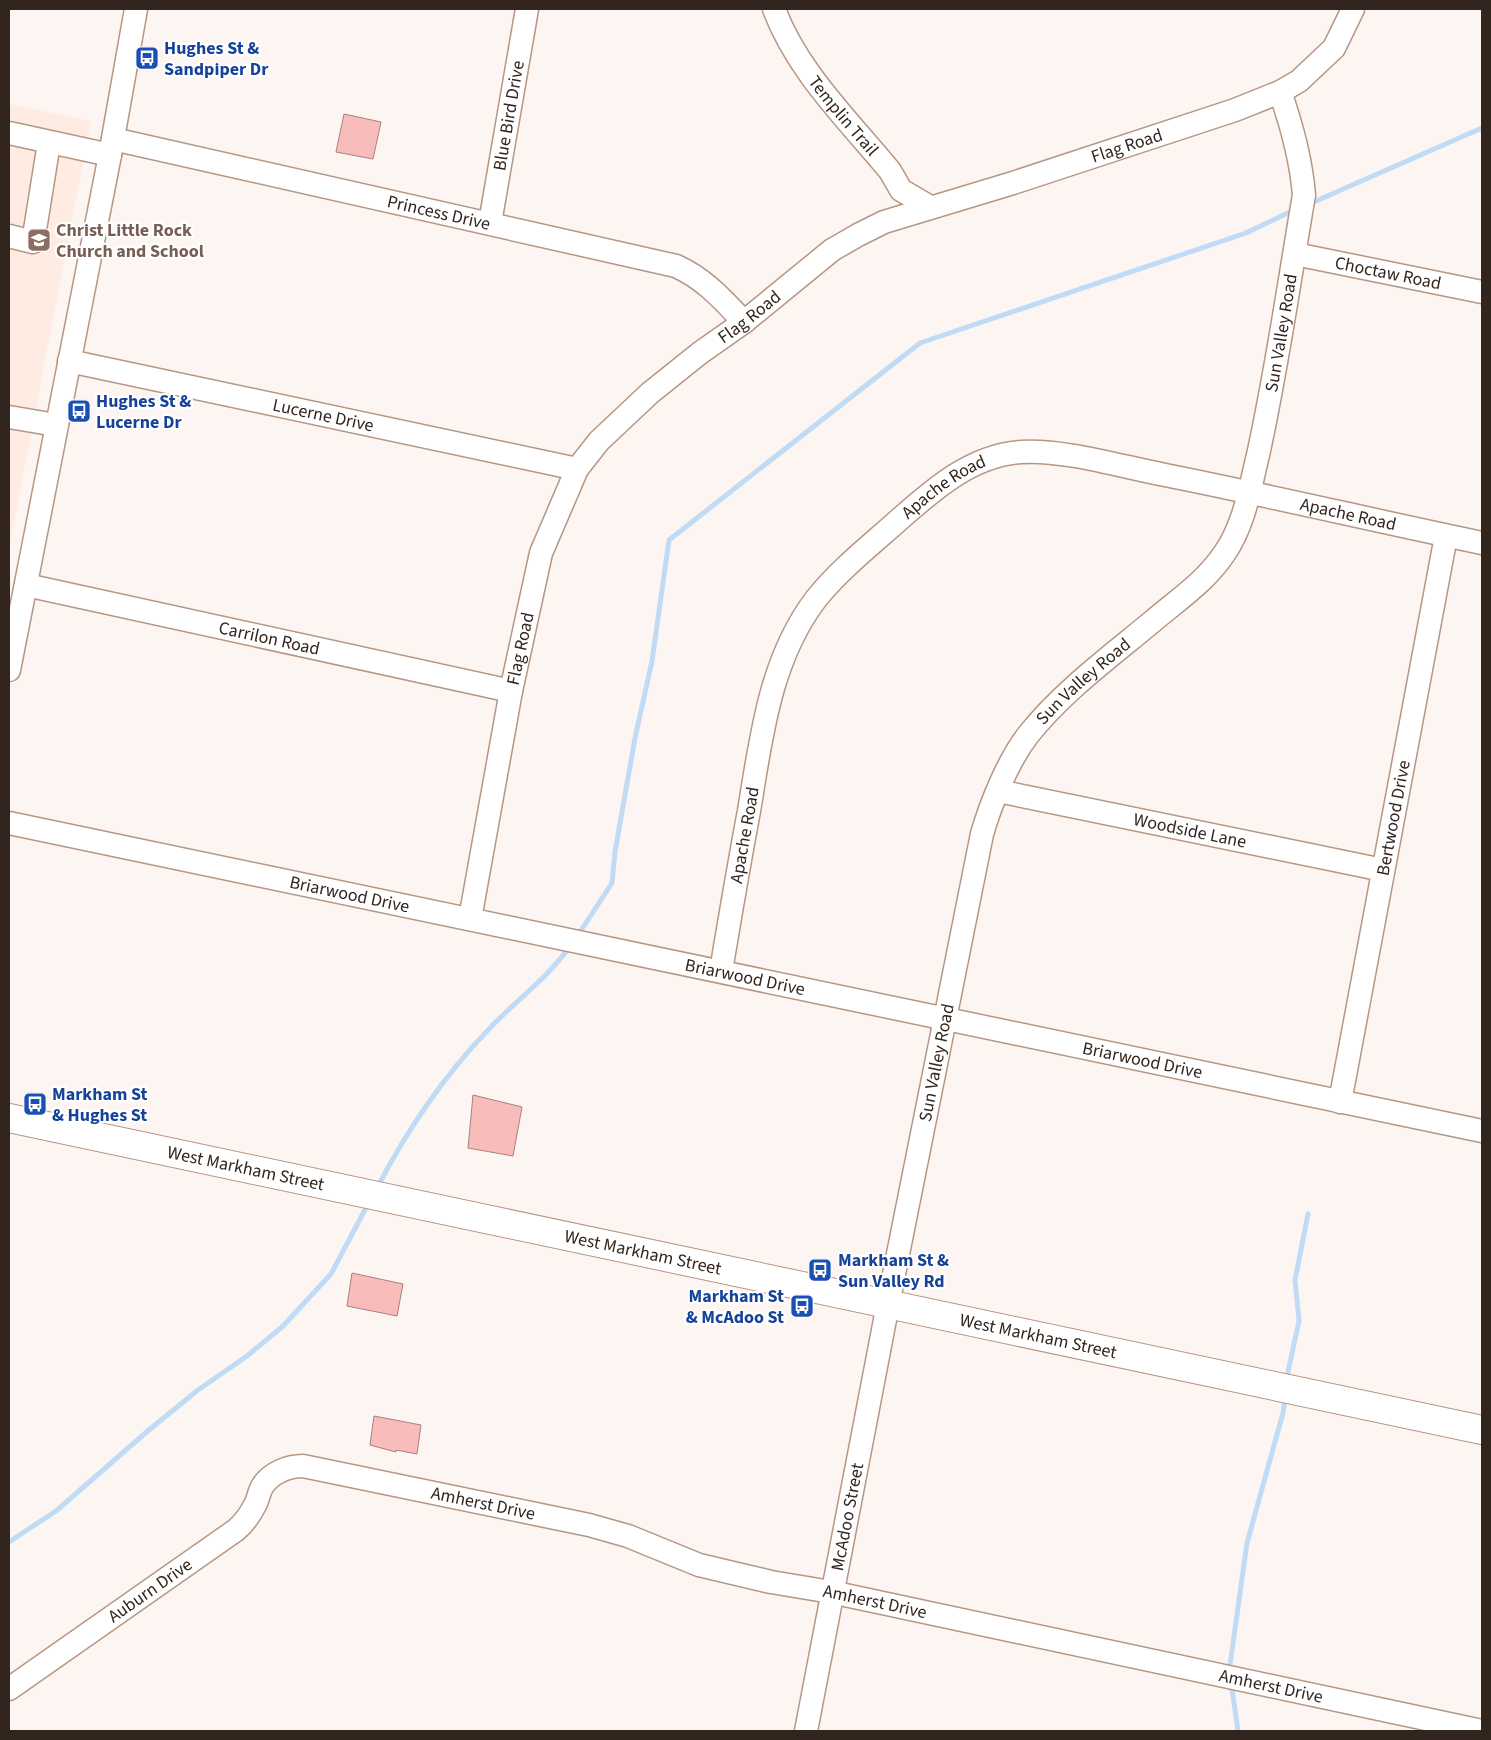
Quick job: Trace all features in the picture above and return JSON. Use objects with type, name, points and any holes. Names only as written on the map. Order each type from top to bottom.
[{"type":"main road","name":"West Markham Street","points":[[9,1118],[1482,1430]]},
{"type":"street","points":[[9,670],[14,617],[26,585],[112,147],[136,9]]},
{"type":"street","name":"Blue Bird Drive","points":[[490,223],[527,9]]},
{"type":"street","name":"Templin Trail","points":[[774,9],[784,34],[796,56],[890,171],[902,190],[930,207]]},
{"type":"street","name":"Flag Road","points":[[470,919],[511,691],[541,553],[577,469],[599,441],[650,393],[744,322],[832,250],[884,222],[1040,174],[1236,110],[1280,92],[1299,81],[1334,48],[1353,9]]},
{"type":"street","name":"Sun Valley Road","points":[[888,1304],[947,1018],[982,834],[989,810],[1027,736],[1069,692],[1171,606],[1192,592],[1209,574],[1231,544],[1249,492],[1265,420],[1304,195],[1302,169],[1291,123],[1280,92]]},
{"type":"street","name":"Princess Drive","points":[[9,132],[49,143],[112,147],[490,223],[676,266],[694,274],[710,286],[744,322]]},
{"type":"street","points":[[9,236],[33,242],[49,143]]},
{"type":"street","name":"Choctaw Road","points":[[1295,254],[1482,292]]},
{"type":"street","name":"Lucerne Drive","points":[[69,361],[577,469]]},
{"type":"street","points":[[9,417],[56,425]]},
{"type":"street","name":"Apache Road","points":[[721,971],[762,736],[783,656],[815,601],[858,556],[920,501],[958,472],[978,462],[1000,455],[1022,452],[1073,457],[1249,492],[1482,543]]},
{"type":"street","name":"Bertwood Drive","points":[[1340,1102],[1446,536]]},
{"type":"street","name":"Carrilon Road","points":[[26,585],[511,691]]},
{"type":"street","name":"Woodside Lane","points":[[998,791],[1383,870]]},
{"type":"street","name":"Briarwood Drive","points":[[9,822],[1482,1131]]},
{"type":"street","name":"McAdoo Street","points":[[806,1731],[831,1592],[888,1304]]},
{"type":"street","name":"Amherst Drive","points":[[274,1475],[285,1469],[303,1466],[580,1524],[628,1536],[699,1565],[771,1582],[831,1592],[1482,1731]]},
{"type":"street","name":"Auburn Drive","points":[[9,1689],[236,1530],[248,1518],[262,1488],[274,1475]]},
{"type":"shaded area","name":"Christ Little Rock Church and School","points":[[9,104],[91,121],[9,548]]},
{"type":"building","points":[[344,114],[381,122],[373,159],[336,152]]},
{"type":"building","points":[[473,1095],[522,1107],[513,1156],[468,1148]]},
{"type":"building","points":[[352,1273],[403,1284],[397,1316],[347,1306]]},
{"type":"building","points":[[374,1416],[421,1425],[417,1454],[396,1450],[396,1452],[370,1445]]},
{"type":"waterway","points":[[1309,204],[1482,128]]},
{"type":"waterway","points":[[578,935],[612,883],[615,852],[635,738],[652,661],[669,540],[920,343],[1246,233],[1294,210]]},
{"type":"waterway","points":[[377,1188],[400,1146],[456,1066],[498,1019],[551,969],[570,946]]},
{"type":"waterway","points":[[9,1542],[56,1511],[150,1429],[198,1390],[247,1356],[283,1326],[331,1274],[369,1202]]},
{"type":"waterway","points":[[1286,1381],[1299,1321],[1295,1280],[1308,1214]]},
{"type":"waterway","points":[[1229,1672],[1247,1543],[1283,1413],[1285,1397]]},
{"type":"waterway","points":[[1231,1682],[1238,1731]]},
{"type":"place","name":"Hughes St & Sandpiper Dr","points":[[147,58]]},
{"type":"place","name":"Christ Little Rock Church and School","points":[[39,240]]},
{"type":"place","name":"Hughes St & Lucerne Dr","points":[[79,411]]},
{"type":"place","name":"Markham St & Hughes St","points":[[35,1104]]},
{"type":"place","name":"Markham St & Sun Valley Rd","points":[[820,1270]]},
{"type":"place","name":"Markham St & McAdoo St","points":[[802,1306]]}]
